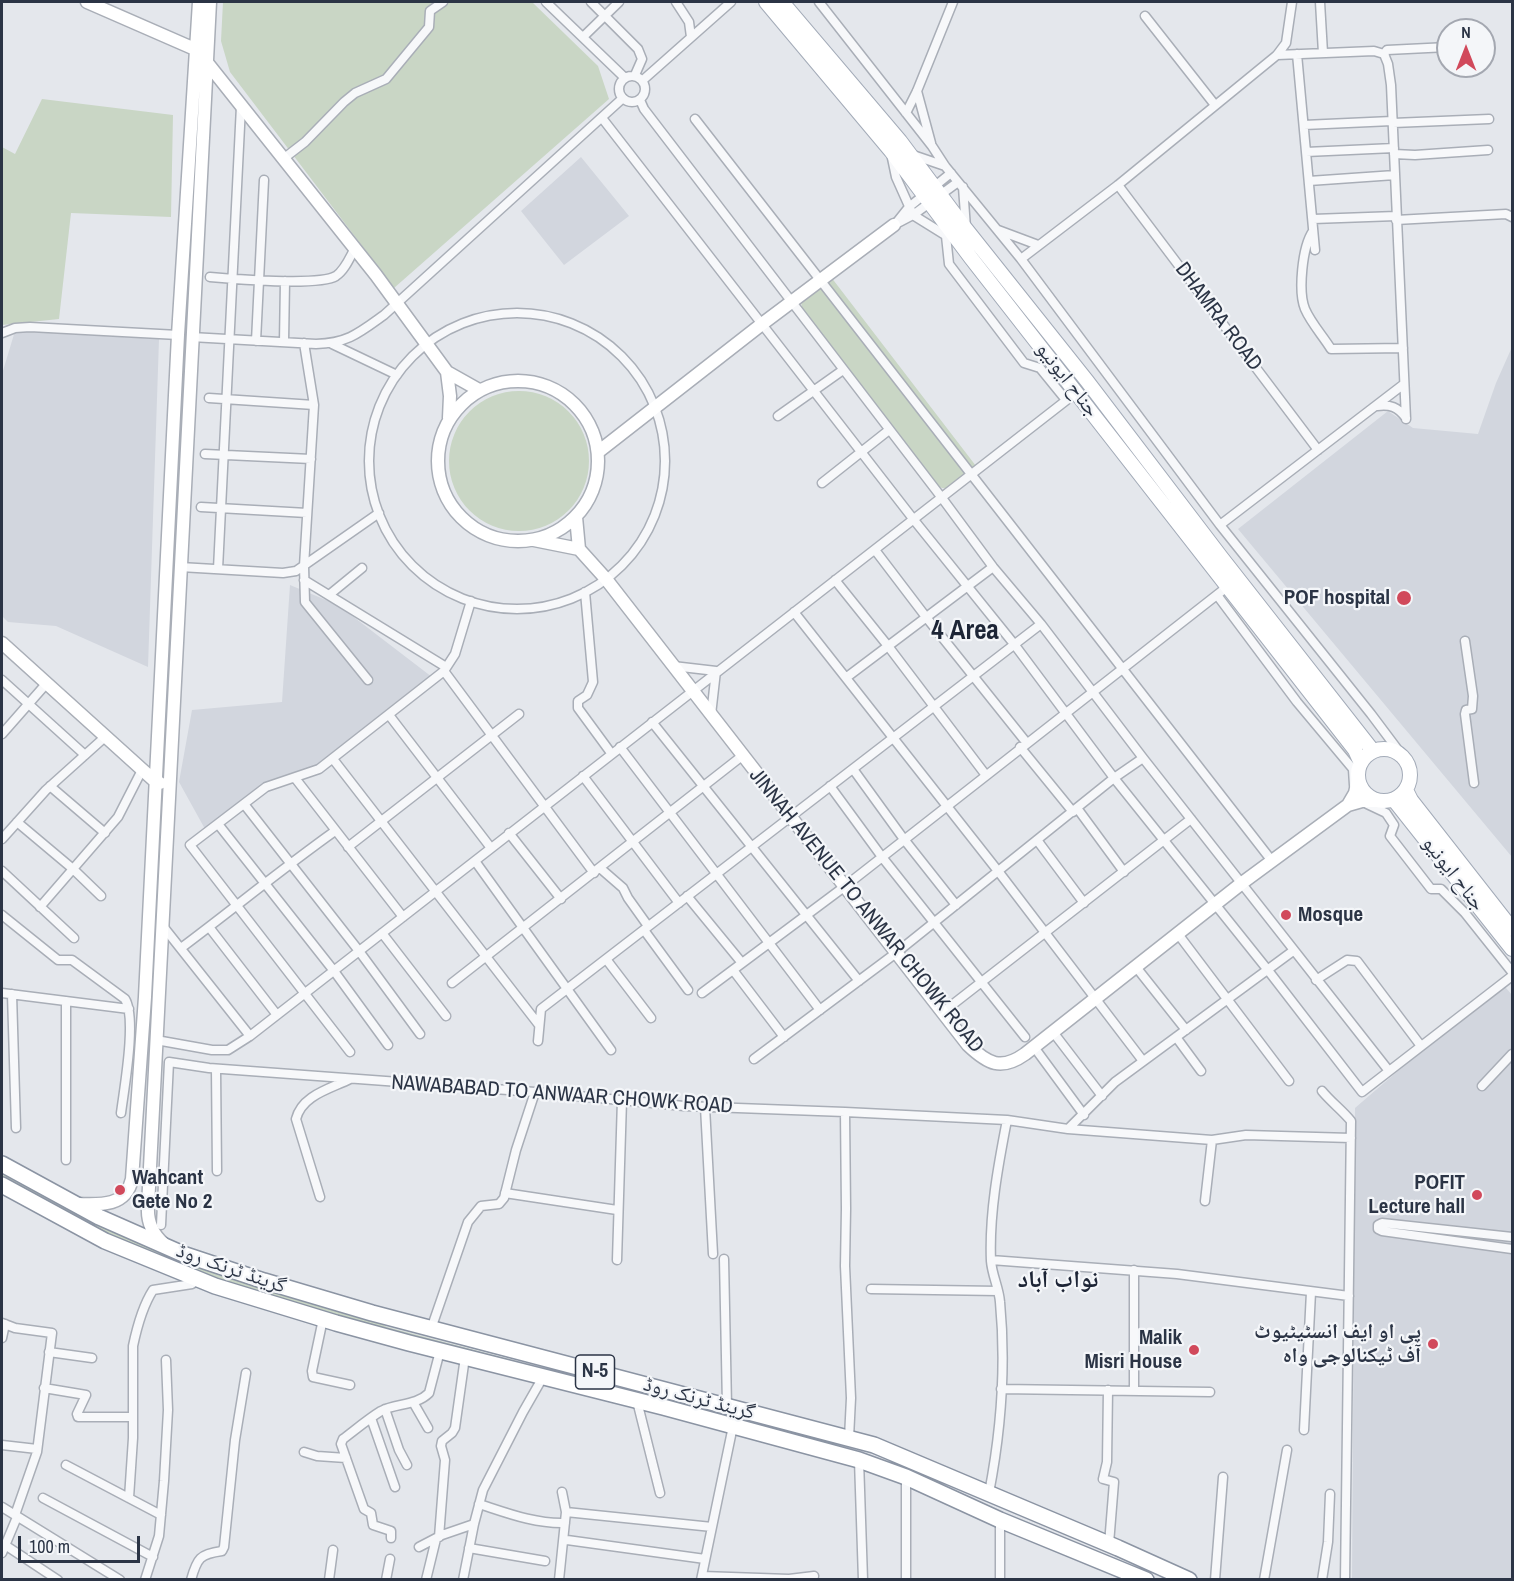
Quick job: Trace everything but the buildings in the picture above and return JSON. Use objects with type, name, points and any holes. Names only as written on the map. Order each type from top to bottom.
[{"type":"highway","name":"گرینڈ ٹرنک روڈ","points":[[2,1164],[72,1203],[138,1236],[171,1249],[264,1281],[431,1329],[849,1438],[897,1454],[1189,1580]]},
{"type":"highway","name":"گرینڈ ٹرنک روڈ","points":[[2,1185],[105,1241],[198,1279],[323,1319],[859,1460],[906,1477],[1126,1576],[1146,1580]]},
{"type":"highway","points":[[543,1377],[548,1360]]},
{"type":"main road","name":"جناح ایونیو","points":[[766,2],[891,151],[966,229],[1087,381],[1221,558],[1373,751]]},
{"type":"main road","name":"جناح ایونیو","points":[[782,2],[909,154],[961,244],[1071,396],[1222,591],[1355,750],[1360,763]]},
{"type":"main road","points":[[1390,749],[1404,758],[1410,773],[1406,790],[1394,800],[1378,801],[1358,791],[1360,763],[1373,751],[1390,749]]},
{"type":"main road","name":"جناح ایونیو","points":[[1406,790],[1411,800],[1512,929]]},
{"type":"main road","name":"جناح ایونیو","points":[[1394,800],[1512,949]]},
{"type":"street","points":[[90,2],[197,50],[355,248],[447,372],[479,390]]},
{"type":"street","points":[[72,1203],[110,1204],[123,1196],[130,1188],[163,784],[173,701],[180,567],[181,419],[178,335],[199,2]]},
{"type":"street","points":[[171,1249],[155,1236],[147,1215],[162,925],[163,784],[159,700],[181,419],[191,337],[210,2]]},
{"type":"street","points":[[283,159],[305,142],[355,93],[386,79],[429,27],[430,11],[435,2]]},
{"type":"street","points":[[430,11],[443,2]]},
{"type":"street","points":[[546,2],[625,78],[639,78],[731,2]]},
{"type":"street","points":[[591,2],[638,49],[642,59],[639,78],[646,90],[640,100],[631,102],[620,94],[619,85],[625,78]]},
{"type":"street","points":[[584,37],[619,2]]},
{"type":"street","points":[[676,2],[689,22],[691,37]]},
{"type":"street","points":[[819,2],[995,229],[1021,259],[1220,525],[1404,758]]},
{"type":"street","points":[[906,113],[953,2]]},
{"type":"street","points":[[1021,259],[1277,55],[1286,43],[1292,2]]},
{"type":"street","points":[[1320,2],[1323,53]]},
{"type":"street","points":[[1145,16],[1215,105]]},
{"type":"street","points":[[1384,54],[1387,50],[1436,48]]},
{"type":"street","points":[[1277,55],[1374,51],[1384,54]]},
{"type":"street","points":[[1297,54],[1315,250]]},
{"type":"street","points":[[1376,406],[1389,404],[1401,411],[1406,419],[1393,122],[1388,64],[1384,54]]},
{"type":"street","points":[[917,91],[932,146]]},
{"type":"street","points":[[191,337],[331,344],[347,340],[384,315],[623,98]]},
{"type":"street","points":[[640,100],[644,109],[993,567],[1041,624],[1293,951],[1389,1071]]},
{"type":"street","points":[[218,569],[241,106]]},
{"type":"street","points":[[602,118],[914,520],[1014,644],[1114,778],[1362,1092],[1512,976]]},
{"type":"street","points":[[695,119],[1272,861]]},
{"type":"street","points":[[1304,125],[1489,119]]},
{"type":"street","points":[[1306,152],[1394,151],[1415,155],[1488,150]]},
{"type":"street","points":[[891,151],[896,177],[911,211],[961,244]]},
{"type":"street","points":[[909,154],[948,169]]},
{"type":"street","points":[[598,452],[894,225],[931,194],[948,169]]},
{"type":"street","points":[[1309,181],[1395,175]]},
{"type":"street","points":[[256,341],[264,180]]},
{"type":"street","points":[[931,194],[960,184]]},
{"type":"street","points":[[960,184],[966,229]]},
{"type":"street","name":"DHAMRA ROAD","points":[[1118,184],[1318,450]]},
{"type":"street","points":[[1313,219],[1506,214],[1512,217]]},
{"type":"street","points":[[995,229],[1038,245]]},
{"type":"street","points":[[1313,231],[1304,251],[1303,303],[1306,312],[1331,349],[1402,348]]},
{"type":"street","points":[[156,1040],[228,1050],[250,1036],[1071,396],[1040,368],[1024,363],[949,264],[946,236]]},
{"type":"street","points":[[210,277],[285,281],[324,280],[340,273],[355,248]]},
{"type":"street","points":[[284,342],[285,281]]},
{"type":"street","points":[[495,315],[545,316],[592,333],[613,348],[630,365],[645,386],[656,408],[663,431],[666,455],[664,478],[660,502],[639,545],[606,579],[567,600],[529,608],[509,608],[471,601],[441,587],[415,567],[400,551],[379,513],[371,482],[370,442],[384,396],[397,375],[427,344],[456,327],[495,315]]},
{"type":"street","points":[[2,333],[15,328],[30,327],[178,335]]},
{"type":"street","points":[[304,343],[314,405],[304,566],[305,603],[368,680]]},
{"type":"street","points":[[331,344],[397,375]]},
{"type":"street","points":[[778,416],[843,370]]},
{"type":"street","points":[[447,372],[449,418]]},
{"type":"street","points":[[533,540],[557,532],[576,517],[590,498],[598,476],[598,452],[591,427],[576,405],[555,390],[530,381],[504,382],[479,390],[462,402],[449,418],[438,447],[439,478],[451,506],[473,528],[502,540],[533,540],[579,549],[576,517]]},
{"type":"street","points":[[1220,525],[1404,384]]},
{"type":"street","points":[[209,398],[314,405]]},
{"type":"street","points":[[822,483],[889,430]]},
{"type":"street","points":[[205,454],[311,459]]},
{"type":"street","points":[[201,507],[307,513]]},
{"type":"street","points":[[180,567],[283,573],[296,571],[379,513]]},
{"type":"street","name":"JINNAH AVENUE TO ANWAR CHOWK ROAD","points":[[579,549],[606,579],[968,1045],[983,1059],[998,1064],[1013,1062],[1034,1047],[1242,884],[1348,805],[1358,791]]},
{"type":"street","points":[[875,549],[926,618],[974,675],[1023,745],[1124,872]]},
{"type":"street","points":[[847,677],[993,567]]},
{"type":"street","points":[[329,595],[362,568]]},
{"type":"street","points":[[304,580],[445,669],[491,736],[597,871],[623,888],[646,928],[688,990]]},
{"type":"street","points":[[835,580],[986,774]]},
{"type":"street","points":[[702,993],[844,886],[1222,591],[1297,702],[1353,769],[1358,791],[1386,813],[1394,825],[1390,836],[1431,889],[1441,889],[1457,905],[1512,972]]},
{"type":"street","points":[[585,592],[593,682],[587,694],[578,701],[578,708],[611,753]]},
{"type":"street","points":[[350,1052],[190,845],[266,787],[319,769],[445,669],[455,654],[471,601]]},
{"type":"street","points":[[794,612],[998,871],[1143,1061]]},
{"type":"street","points":[[537,1041],[541,1009],[1041,624]]},
{"type":"street","points":[[1465,641],[1473,696],[1472,709],[1466,710],[1465,714],[1474,783]]},
{"type":"street","points":[[2,644],[142,770],[163,784]]},
{"type":"street","points":[[673,666],[716,671]]},
{"type":"street","points":[[711,716],[716,671]]},
{"type":"street","points":[[2,680],[85,755]]},
{"type":"street","points":[[2,734],[46,684]]},
{"type":"street","points":[[159,700],[173,701]]},
{"type":"street","points":[[348,847],[519,714]]},
{"type":"street","points":[[389,715],[491,848]]},
{"type":"street","points":[[652,722],[859,981]]},
{"type":"street","points":[[2,839],[50,786],[105,737]]},
{"type":"street","points":[[620,747],[820,1010]]},
{"type":"street","points":[[453,983],[742,756]]},
{"type":"street","points":[[754,1059],[896,953],[1114,778],[1143,758]]},
{"type":"street","points":[[333,759],[539,1025]]},
{"type":"street","points":[[853,769],[956,905]]},
{"type":"street","points":[[40,907],[118,817],[142,770]]},
{"type":"street","points":[[583,776],[679,903]]},
{"type":"street","points":[[295,778],[403,917]]},
{"type":"street","points":[[50,786],[105,833]]},
{"type":"street","points":[[830,786],[934,923],[1025,1037]]},
{"type":"street","points":[[1358,791],[1378,801]]},
{"type":"street","points":[[244,804],[359,951],[420,1034]]},
{"type":"street","points":[[943,1012],[1191,819]]},
{"type":"street","points":[[17,822],[101,896]]},
{"type":"street","points":[[218,824],[388,1045]]},
{"type":"street","points":[[181,948],[335,831]]},
{"type":"street","points":[[509,833],[561,899]]},
{"type":"street","points":[[1036,840],[1084,903]]},
{"type":"street","points":[[475,861],[611,1050]]},
{"type":"street","points":[[2,871],[74,938]]},
{"type":"street","points":[[687,896],[742,963]]},
{"type":"street","points":[[2,915],[57,960],[72,960],[125,999],[129,1009],[129,1049],[121,1113]]},
{"type":"street","points":[[162,925],[250,1036]]},
{"type":"street","points":[[209,927],[277,1015]]},
{"type":"street","points":[[382,933],[446,1016]]},
{"type":"street","points":[[1178,934],[1289,1081]]},
{"type":"street","points":[[1068,1129],[1115,1082],[1293,951]]},
{"type":"street","points":[[606,959],[651,1018]]},
{"type":"street","points":[[1316,980],[1347,960],[1357,961],[1421,1046]]},
{"type":"street","points":[[1136,967],[1186,1030]]},
{"type":"street","points":[[733,970],[784,1037]]},
{"type":"street","points":[[2,993],[129,1009]]},
{"type":"street","points":[[12,994],[16,1128]]},
{"type":"street","points":[[145,997],[159,996]]},
{"type":"street","points":[[66,1001],[66,1160]]},
{"type":"street","points":[[1053,1032],[1102,1096]]},
{"type":"street","points":[[1176,1037],[1201,1071]]},
{"type":"street","points":[[1034,1047],[1084,1114]]},
{"type":"street","points":[[1482,1086],[1512,1054]]},
{"type":"street","name":"NAWABABAD TO ANWAAR CHOWK ROAD","points":[[161,1225],[169,1062],[216,1069],[705,1107],[1007,1120],[1068,1129],[1212,1140],[1246,1135],[1351,1138]]},
{"type":"street","points":[[216,1069],[217,1171]]},
{"type":"street","points":[[320,1197],[296,1119],[297,1114],[308,1098],[350,1079]]},
{"type":"street","points":[[1322,1091],[1333,1106],[1344,1112],[1351,1121],[1345,1580]]},
{"type":"street","points":[[431,1329],[468,1222],[481,1206],[501,1203],[535,1092]]},
{"type":"street","points":[[616,1260],[622,1100]]},
{"type":"street","points":[[705,1107],[713,1254]]},
{"type":"street","points":[[845,1112],[845,1266],[851,1398],[849,1438]]},
{"type":"street","points":[[989,1493],[1000,1422],[1002,1343],[998,1291],[991,1260],[993,1209],[1007,1120]]},
{"type":"street","points":[[1205,1201],[1212,1140]]},
{"type":"street","points":[[505,1193],[617,1210]]},
{"type":"street","points":[[1512,1238],[1382,1223],[1378,1225],[1378,1229],[1382,1231],[1512,1249]]},
{"type":"street","points":[[724,1259],[727,1406]]},
{"type":"street","points":[[991,1260],[1134,1270],[1349,1296]]},
{"type":"street","points":[[1134,1270],[1134,1390]]},
{"type":"street","points":[[129,1498],[133,1417],[133,1346],[146,1300],[157,1288],[192,1284],[198,1279]]},
{"type":"street","points":[[871,1289],[998,1291]]},
{"type":"street","points":[[1304,1430],[1311,1292]]},
{"type":"street","points":[[323,1319],[312,1377],[350,1385]]},
{"type":"street","points":[[2,1338],[3,1324],[52,1334],[37,1449],[3,1549],[58,1579]]},
{"type":"street","points":[[391,1538],[390,1529],[373,1525],[371,1513],[364,1509],[341,1444],[343,1439],[385,1409],[412,1402],[429,1393],[440,1351]]},
{"type":"street","points":[[50,1352],[92,1358]]},
{"type":"street","points":[[426,1580],[437,1538],[445,1460],[441,1446],[455,1428],[465,1357]]},
{"type":"street","points":[[145,1580],[159,1536],[168,1410],[166,1360]]},
{"type":"street","points":[[191,1580],[194,1566],[199,1558],[207,1553],[222,1551],[224,1546],[235,1440],[246,1373]]},
{"type":"street","points":[[466,1579],[469,1548],[483,1490],[543,1377]]},
{"type":"street","points":[[44,1388],[86,1395],[77,1414],[78,1417],[133,1417]]},
{"type":"street","points":[[1001,1389],[1210,1392]]},
{"type":"street","points":[[1108,1390],[1107,1462],[1102,1476],[1103,1479],[1114,1482],[1109,1544]]},
{"type":"street","points":[[637,1401],[660,1493]]},
{"type":"street","points":[[412,1402],[428,1428]]},
{"type":"street","points":[[385,1409],[399,1450],[407,1465]]},
{"type":"street","points":[[371,1418],[395,1487]]},
{"type":"street","points":[[733,1426],[701,1578],[789,1579],[814,1576]]},
{"type":"street","points":[[2,1445],[37,1449]]},
{"type":"street","points":[[1264,1580],[1287,1450]]},
{"type":"street","points":[[304,1452],[317,1456],[346,1458]]},
{"type":"street","points":[[859,1460],[863,1580]]},
{"type":"street","points":[[66,1465],[161,1515]]},
{"type":"street","points":[[906,1477],[906,1580]]},
{"type":"street","points":[[1215,1580],[1223,1477]]},
{"type":"street","points":[[559,1580],[566,1512],[562,1492]]},
{"type":"street","points":[[1322,1580],[1328,1542],[1330,1494]]},
{"type":"street","points":[[43,1498],[153,1557]]},
{"type":"street","points":[[479,1504],[523,1518],[545,1522],[565,1522]]},
{"type":"street","points":[[2,1507],[114,1578]]},
{"type":"street","points":[[566,1512],[712,1527]]},
{"type":"street","points":[[1000,1520],[1000,1580]]},
{"type":"street","points":[[419,1547],[474,1524]]},
{"type":"street","points":[[567,1540],[705,1559]]},
{"type":"street","points":[[469,1548],[545,1561]]},
{"type":"street","points":[[329,1580],[333,1550]]},
{"type":"street","points":[[386,1580],[390,1559]]},
{"type":"shaded area","points":[[581,157],[629,216],[564,265],[521,211]]},
{"type":"shaded area","points":[[15,331],[159,339],[148,667],[56,626],[8,622],[2,616],[2,374]]},
{"type":"shaded area","name":"POF hospital","points":[[1512,347],[1512,857],[1238,529],[1388,411],[1413,428],[1478,434]]},
{"type":"shaded area","points":[[290,585],[338,605],[432,677],[314,769],[269,783],[205,829],[179,782],[192,710],[282,702]]},
{"type":"shaded area","name":"پی او ایف انسٹیٹیوٹ آف ٹیکنالوجی واہ","points":[[1501,982],[1512,995],[1512,1579],[1352,1580],[1355,1108]]},
{"type":"green space","points":[[223,2],[532,2],[598,66],[609,99],[394,288],[230,72],[221,41]]},
{"type":"green space","points":[[42,99],[173,115],[171,217],[71,213],[59,319],[2,325],[2,147],[15,154]]},
{"type":"green space","points":[[831,277],[976,466],[947,489],[938,487],[802,309],[801,300]]},
{"type":"green space","points":[[519,391],[546,396],[569,411],[584,434],[589,461],[584,488],[569,511],[546,526],[519,531],[492,526],[469,511],[454,488],[449,461],[454,434],[469,411],[492,396]]},
{"type":"green space","points":[[2,1169],[54,1198],[374,1320],[387,1327],[532,1365],[529,1370],[263,1298],[102,1234],[2,1176]]},
{"type":"place","name":"POF hospital","points":[[1404,598]]},
{"type":"place","name":"Mosque","points":[[1286,915]]},
{"type":"place","name":"Wahcant Gete No 2","points":[[120,1190]]},
{"type":"place","name":"POFIT Lecture hall","points":[[1477,1195]]},
{"type":"place","name":"پی او ایف انسٹیٹیوٹ آف ٹیکنالوجی واہ","points":[[1433,1344]]},
{"type":"place","name":"Malik Misri House","points":[[1194,1350]]},
{"type":"district","name":"4 Area","points":[[965,632]]},
{"type":"district","name":"نواب آباد","points":[[1058,1281]]}]
